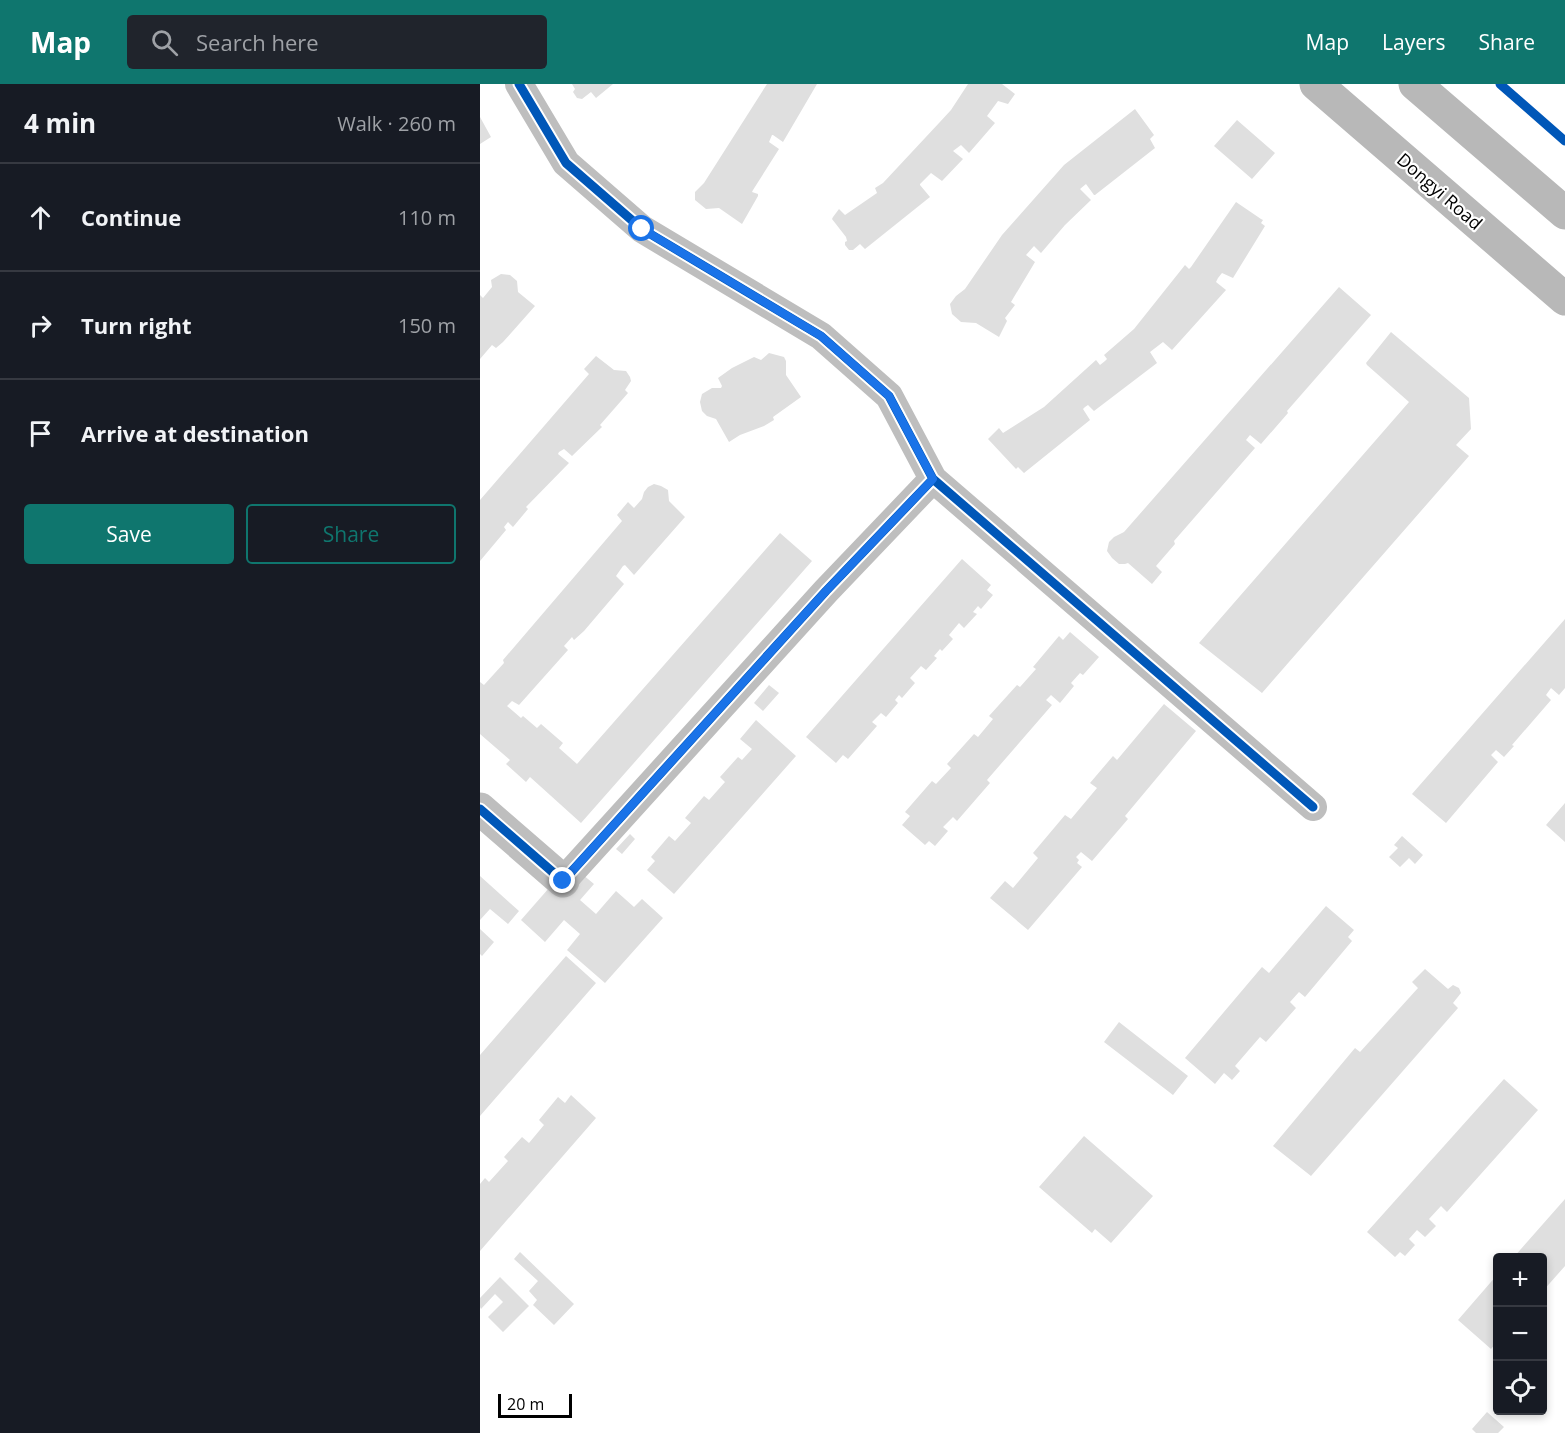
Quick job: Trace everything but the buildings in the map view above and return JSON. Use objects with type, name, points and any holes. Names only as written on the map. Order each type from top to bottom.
[{"type":"main road","name":"Dongyi Road","points":[[1316,84],[1565,299]]},
{"type":"main road","points":[[1415,84],[1565,213]]},
{"type":"street","points":[[519,84],[566,163],[642,229],[821,336],[889,396],[933,479],[1313,807]]},
{"type":"street","points":[[480,809],[563,881],[826,591],[933,479]]},
{"type":"cycle path","points":[[519,84],[566,163],[642,229],[821,336],[889,396],[933,479],[1313,807]]},
{"type":"cycle path","points":[[1500,84],[1565,141]]},
{"type":"cycle path","points":[[480,809],[563,881],[826,591],[933,479]]},
{"type":"route","points":[[563,881],[826,591],[933,479],[889,396],[821,336],[642,229]]}]
